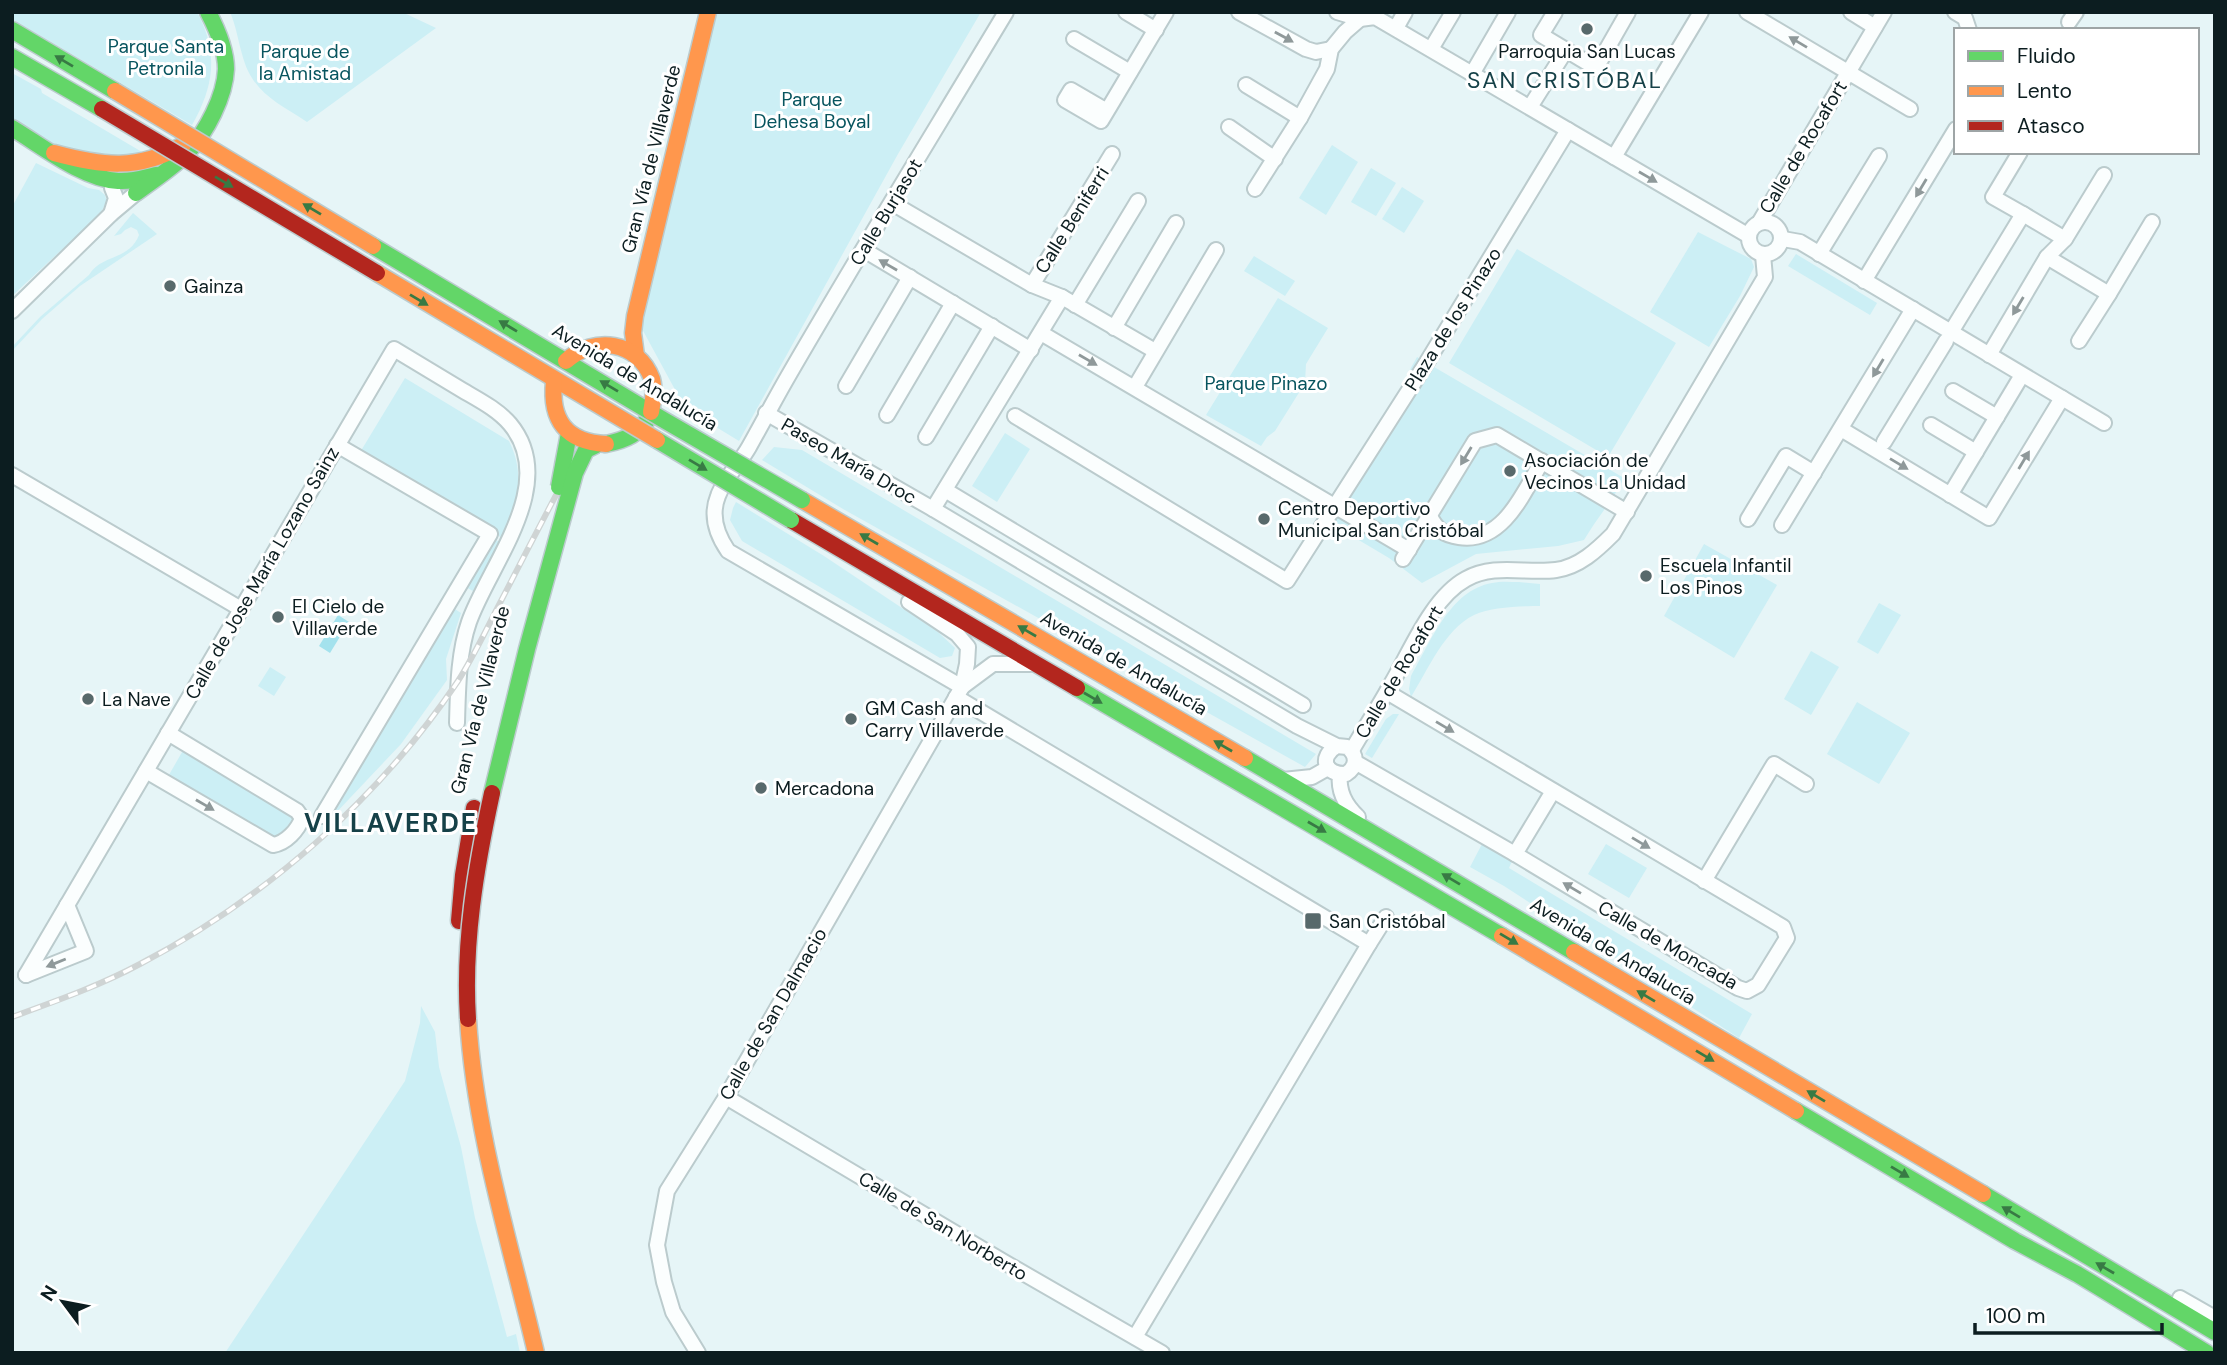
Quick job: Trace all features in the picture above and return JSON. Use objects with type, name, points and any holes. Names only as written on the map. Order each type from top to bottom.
[{"type":"main road","points":[[12,128],[54,153],[90,163],[126,178],[160,174],[188,151],[220,97],[226,70],[218,30],[208,12]]},
{"type":"main road","name":"Gran Vía de Villaverde","points":[[614,345],[626,314],[697,12]]},
{"type":"main road","name":"Gran Vía de Villaverde","points":[[636,356],[633,334],[635,316],[708,12]]},
{"type":"main road","name":"Avenida de Andalucía","points":[[12,30],[651,412],[1383,838],[2215,1332]]},
{"type":"main road","points":[[12,57],[554,381],[1034,664],[1384,865],[2207,1353]]},
{"type":"main road","points":[[126,178],[148,162],[181,146],[207,123]]},
{"type":"main road","points":[[596,345],[614,345],[636,356],[653,382],[654,397],[651,412],[639,431],[633,437],[621,441],[596,445],[580,441],[569,433],[559,420],[553,405],[554,381],[566,360],[580,350],[596,345]]},
{"type":"main road","name":"Gran Vía de Villaverde","points":[[526,1353],[485,1193],[465,1099],[459,1053],[456,991],[459,921],[474,808],[564,470],[569,433]]},
{"type":"main road","name":"Gran Vía de Villaverde","points":[[536,1353],[481,1126],[469,1040],[468,938],[480,840],[526,650],[575,473],[586,450],[596,445]]},
{"type":"street","name":"Calle Burjasot","points":[[766,413],[1006,12]]},
{"type":"street","points":[[1126,12],[1156,30]]},
{"type":"street","points":[[1107,111],[1166,12]]},
{"type":"street","points":[[1239,12],[1306,49],[1316,52],[1331,49]]},
{"type":"street","points":[[1337,12],[1375,17],[1396,28],[1749,236]]},
{"type":"street","points":[[1396,28],[1405,12]]},
{"type":"street","points":[[1431,50],[1454,12]]},
{"type":"street","points":[[1472,74],[1508,12]]},
{"type":"street","points":[[1555,12],[1541,35],[1596,68],[1628,12]]},
{"type":"street","points":[[1614,157],[1700,12]]},
{"type":"street","points":[[1747,12],[1848,72]]},
{"type":"street","points":[[1851,12],[1875,27]]},
{"type":"street","name":"Calle de Rocafort","points":[[1759,223],[1884,12]]},
{"type":"street","points":[[1255,188],[1300,118],[1327,69],[1331,49],[1361,15]]},
{"type":"street","points":[[1074,38],[1130,72]]},
{"type":"street","points":[[1530,107],[1566,50]]},
{"type":"street","name":"Calle de Rocafort","points":[[1848,72],[1910,109]]},
{"type":"street","points":[[1246,85],[1300,118]]},
{"type":"street","points":[[1229,127],[1275,159]]},
{"type":"street","name":"Plaza de los Pinazo","points":[[1015,416],[1287,581],[1427,362],[1568,130]]},
{"type":"street","points":[[1864,281],[1954,132]]},
{"type":"street","name":"Calle Beniferri","points":[[1032,285],[1112,154]]},
{"type":"street","points":[[2019,154],[1993,197],[2065,239]]},
{"type":"street","points":[[1819,254],[1879,156]]},
{"type":"street","points":[[1989,355],[2047,257],[2065,239],[2104,175]]},
{"type":"street","points":[[111,214],[116,198],[112,188],[126,178]]},
{"type":"street","points":[[12,311],[111,214],[126,178]]},
{"type":"street","points":[[1076,305],[1138,201]]},
{"type":"street","name":"Calle Beniferri","points":[[892,203],[1032,285],[1062,297],[1155,351]]},
{"type":"street","points":[[1884,442],[2023,214]]},
{"type":"street","points":[[2079,341],[2152,222]]},
{"type":"street","points":[[1114,328],[1176,223]]},
{"type":"street","points":[[1759,223],[1774,224],[1782,233],[1783,239],[1773,253],[1763,255],[1755,251],[1750,244],[1752,229],[1759,223]]},
{"type":"street","points":[[1783,239],[1800,242],[1913,309],[1949,336],[1989,355],[2104,424]]},
{"type":"street","points":[[863,250],[1031,349]]},
{"type":"street","points":[[1135,387],[1216,250]]},
{"type":"street","name":"Calle de Rocafort","points":[[1333,761],[1350,771],[1353,756],[1429,617],[1440,601],[1464,580],[1476,574],[1500,569],[1557,570],[1580,562],[1605,542],[1627,512],[1765,277],[1763,255]]},
{"type":"street","points":[[2047,257],[2109,294]]},
{"type":"street","points":[[846,386],[910,277]]},
{"type":"street","points":[[933,509],[1062,297]]},
{"type":"street","points":[[887,415],[953,303]]},
{"type":"street","points":[[1782,525],[1913,309]]},
{"type":"street","points":[[926,438],[992,327]]},
{"type":"street","points":[[1041,333],[1335,507],[1406,555],[1475,441],[1497,435],[1627,512]]},
{"type":"street","name":"Calle de Jose María Lozano Sainz","points":[[67,905],[86,951],[26,975],[337,444],[394,349],[495,410],[511,425],[525,453],[526,487],[520,515],[508,544]]},
{"type":"street","points":[[1950,495],[2022,375]]},
{"type":"street","points":[[1953,391],[1997,417]]},
{"type":"street","points":[[1841,429],[1989,518],[2062,398]]},
{"type":"street","name":"Paseo María Droc","points":[[1353,756],[1342,746],[1333,761],[1297,726],[933,509],[766,413],[749,447],[718,496],[715,524],[719,538],[728,551],[1369,944]]},
{"type":"street","points":[[1931,425],[1976,452]]},
{"type":"street","points":[[337,444],[508,544],[469,622],[461,656],[457,723]]},
{"type":"street","points":[[1748,519],[1786,456],[1814,473]]},
{"type":"street","points":[[1430,516],[1435,527],[1447,535],[1462,538],[1478,536],[1497,528],[1513,510],[1542,461]]},
{"type":"street","points":[[12,475],[241,608]]},
{"type":"street","name":"Paseo María Droc","points":[[945,490],[1303,705]]},
{"type":"street","points":[[322,816],[489,534]]},
{"type":"street","name":"Calle de San Dalmacio","points":[[698,1353],[673,1312],[664,1282],[657,1245],[667,1191],[726,1097],[959,692],[967,664],[968,647],[957,634],[892,591],[856,559]]},
{"type":"street","name":"Calle de San Dalmacio","points":[[959,692],[993,664],[1034,664]]},
{"type":"street","name":"Calle de Moncada","points":[[1353,756],[1738,988],[1747,991],[1758,985],[1787,938],[1783,927],[1387,692]]},
{"type":"street","points":[[146,771],[273,845],[280,844],[299,827],[302,818],[297,811],[168,733]]},
{"type":"street","points":[[1282,780],[1312,777],[1333,761],[1342,797],[1352,812],[1383,838]]},
{"type":"street","points":[[1704,881],[1774,764],[1806,784]]},
{"type":"street","points":[[1515,854],[1553,791]]},
{"type":"street","points":[[1135,1337],[1386,917]]},
{"type":"street","name":"Calle de San Norberto","points":[[726,1097],[1162,1353]]},
{"type":"street","points":[[2015,1241],[2038,1262],[2189,1353]]},
{"type":"street","points":[[2141,1288],[2177,1296],[2215,1318]]},
{"type":"green space","name":"Parque Santa Petronila","points":[[12,12],[197,12],[209,41],[211,69],[205,97],[192,125],[12,19]]},
{"type":"green space","name":"Parque de la Amistad","points":[[230,12],[402,12],[436,28],[307,122],[267,95],[252,78],[246,67]]},
{"type":"green space","name":"Parque Dehesa Boyal","points":[[711,12],[981,12],[898,154],[739,441],[685,408],[635,316]]},
{"type":"green space","points":[[12,73],[142,152],[110,158],[57,147],[12,121]]},
{"type":"green space","points":[[1332,145],[1358,162],[1326,215],[1299,198]]},
{"type":"green space","points":[[36,163],[88,188],[99,190],[105,195],[107,202],[99,215],[12,296],[12,207]]},
{"type":"green space","points":[[1371,168],[1396,183],[1376,216],[1351,202]]},
{"type":"green space","points":[[1402,187],[1424,201],[1404,233],[1382,219]]},
{"type":"green space","points":[[133,213],[157,234],[80,286],[42,319],[12,351],[12,347],[40,317],[94,268],[129,249],[139,235],[137,230],[131,227],[114,236]]},
{"type":"green space","points":[[1698,232],[1751,259],[1754,267],[1709,347],[1650,312]]},
{"type":"green space","points":[[1517,249],[1676,343],[1608,457],[1449,363]]},
{"type":"green space","points":[[1796,254],[1877,303],[1870,315],[1788,266]]},
{"type":"green space","points":[[1254,256],[1295,281],[1285,296],[1244,271]]},
{"type":"green space","name":"Parque Pinazo","points":[[1278,298],[1328,328],[1306,364],[1305,383],[1275,431],[1261,446],[1206,415]]},
{"type":"green space","points":[[1417,357],[1624,478],[1584,540],[1558,546],[1476,554],[1422,583],[1389,558],[1325,520],[1416,380],[1407,375]]},
{"type":"green space","points":[[405,378],[509,441],[517,466],[518,490],[504,539],[359,454]]},
{"type":"green space","points":[[1005,433],[1030,449],[997,502],[972,486]]},
{"type":"green space","points":[[774,447],[802,450],[1316,754],[1305,767],[843,509],[762,460]]},
{"type":"green space","points":[[736,502],[824,556],[938,632],[955,648],[952,656],[940,658],[742,541],[730,520]]},
{"type":"green space","points":[[491,537],[501,543],[473,591],[462,585]]},
{"type":"green space","points":[[1704,544],[1777,585],[1734,658],[1664,616]]},
{"type":"green space","points":[[1495,582],[1540,584],[1540,606],[1488,610],[1463,622],[1445,640],[1411,697],[1411,676],[1434,634],[1453,607],[1477,588]]},
{"type":"green space","points":[[1879,603],[1901,615],[1878,654],[1857,642]]},
{"type":"green space","points":[[450,606],[461,613],[446,659],[447,680],[401,744],[332,817],[329,814]]},
{"type":"green space","points":[[1811,651],[1839,667],[1811,715],[1784,699]]},
{"type":"green space","points":[[270,667],[286,677],[274,696],[258,686]]},
{"type":"green space","points":[[1857,702],[1910,733],[1879,784],[1827,754]]},
{"type":"green space","points":[[1393,714],[1399,714],[1372,758],[1365,754],[1386,719]]},
{"type":"green space","points":[[185,747],[292,811],[297,821],[276,841],[166,780]]},
{"type":"green space","points":[[1482,844],[1512,861],[1509,868],[1752,1014],[1739,1038],[1504,886],[1470,867]]},
{"type":"green space","points":[[1606,844],[1647,868],[1629,898],[1588,874]]},
{"type":"green space","points":[[421,1006],[435,1032],[439,1067],[507,1337],[516,1334],[520,1353],[225,1353],[405,1081],[420,1023]]},
{"type":"water","points":[[338,615],[349,622],[330,653],[319,646]]},
{"type":"railway","points":[[12,1017],[109,979],[186,938],[275,877],[356,805],[393,766],[458,681],[572,465]]},
{"type":"traffic: fast","points":[[136,193],[188,152],[208,124],[218,102],[225,80],[226,62],[215,25],[208,12]]},
{"type":"traffic: fast","points":[[12,30],[115,91]]},
{"type":"traffic: fast","points":[[12,57],[102,109]]},
{"type":"traffic: fast","points":[[12,128],[77,168],[105,179],[137,180],[156,175]]},
{"type":"traffic: fast","points":[[373,246],[802,500]]},
{"type":"traffic: fast","points":[[606,444],[632,435],[650,415]]},
{"type":"traffic: fast","points":[[559,487],[569,433]]},
{"type":"traffic: fast","points":[[657,440],[791,520]]},
{"type":"traffic: fast","points":[[492,793],[527,649],[575,473],[586,450],[596,445]]},
{"type":"traffic: fast","points":[[1077,688],[1502,936]]},
{"type":"traffic: fast","points":[[1245,758],[1574,952]]},
{"type":"traffic: fast","points":[[1796,1111],[2015,1241],[2077,1274],[2207,1353]]},
{"type":"traffic: fast","points":[[1983,1194],[2215,1332]]},
{"type":"traffic: slow","points":[[636,356],[633,333],[635,316],[708,12]]},
{"type":"traffic: slow","points":[[115,91],[373,246]]},
{"type":"traffic: slow","points":[[54,153],[88,161],[120,164],[151,159],[183,145]]},
{"type":"traffic: slow","points":[[377,273],[657,440]]},
{"type":"traffic: slow","points":[[566,361],[577,353],[602,345],[614,346],[637,356],[652,379],[654,391],[651,412]]},
{"type":"traffic: slow","points":[[554,381],[555,407],[564,426],[580,439],[606,444]]},
{"type":"traffic: slow","points":[[802,500],[1245,758]]},
{"type":"traffic: slow","points":[[1502,936],[1796,1111]]},
{"type":"traffic: slow","points":[[1574,952],[1983,1194]]},
{"type":"traffic: slow","points":[[468,1019],[486,1146],[536,1353]]},
{"type":"traffic: jam","points":[[102,109],[377,273]]},
{"type":"traffic: jam","points":[[791,520],[1077,688]]},
{"type":"traffic: jam","points":[[468,1019],[467,962],[472,905],[492,793]]},
{"type":"traffic: jam","points":[[459,921],[474,808]]},
{"type":"place","name":"Parroquia San Lucas","points":[[1587,29]]},
{"type":"place","name":"Gainza","points":[[170,286]]},
{"type":"place","name":"Asociación de Vecinos La Unidad","points":[[1510,471]]},
{"type":"place","name":"Centro Deportivo Municipal San Cristóbal","points":[[1264,519]]},
{"type":"place","name":"Escuela Infantil Los Pinos","points":[[1646,576]]},
{"type":"place","name":"El Cielo de Villaverde","points":[[278,617]]},
{"type":"place","name":"La Nave","points":[[88,699]]},
{"type":"place","name":"GM Cash and Carry Villaverde","points":[[851,719]]},
{"type":"place","name":"Mercadona","points":[[761,788]]},
{"type":"place","name":"San Cristóbal","points":[[1313,921]]},
{"type":"district","name":"SAN CRISTÓBAL","points":[[1565,80]]},
{"type":"district","name":"VILLAVERDE","points":[[391,823]]}]
